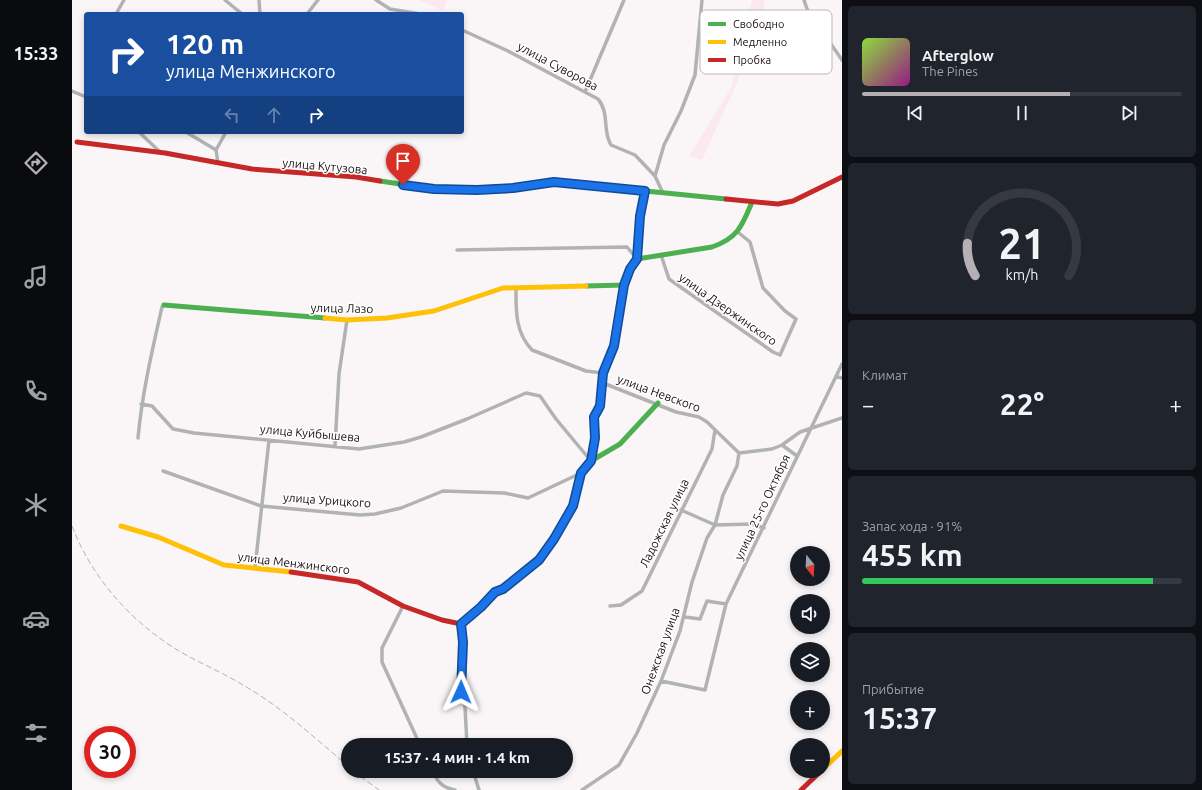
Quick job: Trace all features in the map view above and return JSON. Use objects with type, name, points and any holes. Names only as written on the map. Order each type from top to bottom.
[{"type":"street","points":[[117,12],[124,0]]},
{"type":"street","points":[[225,0],[240,12]]},
{"type":"street","points":[[259,0],[260,12]]},
{"type":"street","points":[[309,12],[318,0]]},
{"type":"street","points":[[376,0],[390,9],[408,12]]},
{"type":"street","points":[[585,92],[624,0]]},
{"type":"street","points":[[701,10],[702,0]]},
{"type":"street","points":[[804,0],[808,10]]},
{"type":"street","points":[[655,176],[664,145],[681,111],[695,75],[700,21]]},
{"type":"street","name":"улица Суворова","points":[[464,31],[508,51],[598,99],[603,105],[607,118],[607,133],[611,145],[635,155],[655,176],[663,193]]},
{"type":"street","points":[[832,45],[842,60]]},
{"type":"street","points":[[72,91],[84,96]]},
{"type":"street","points":[[141,134],[160,152]]},
{"type":"street","points":[[189,134],[216,150]]},
{"type":"street","points":[[218,163],[216,150],[225,134]]},
{"type":"street","name":"улица Кутузова","points":[[77,142],[160,152],[252,169],[356,178],[434,189],[477,190],[513,188],[554,182],[752,202]]},
{"type":"street","points":[[637,259],[724,244],[739,232],[752,202],[778,204],[789,202],[842,177]]},
{"type":"street","points":[[591,461],[595,438],[594,417],[600,406],[603,373],[614,346],[624,285],[630,269],[637,259],[640,216],[645,191]]},
{"type":"street","name":"улица Дзержинского","points":[[661,254],[668,279],[773,352],[780,355],[796,319],[763,288],[750,242],[739,232]]},
{"type":"street","points":[[457,250],[627,247],[637,259]]},
{"type":"street","name":"улица Лазо","points":[[138,438],[141,404],[150,356],[162,307],[164,306],[347,320],[387,318],[434,311],[503,288],[624,285]]},
{"type":"street","points":[[516,288],[518,328],[526,344],[532,350],[586,371],[603,373]]},
{"type":"street","points":[[335,446],[340,374],[347,320]]},
{"type":"street","name":"улица 25-го Октября","points":[[661,681],[705,690],[726,604],[842,364]]},
{"type":"street","points":[[836,376],[842,378]]},
{"type":"street","name":"улица Невского","points":[[602,383],[676,412],[699,417],[715,430],[738,453]]},
{"type":"street","name":"улица Куйбышева","points":[[141,404],[152,406],[173,429],[359,449],[404,442],[467,419],[526,392],[540,396],[556,419],[591,461]]},
{"type":"street","points":[[467,738],[465,707],[461,692],[463,642],[461,624],[481,607],[495,592],[503,589],[539,560],[554,539],[573,506],[581,473],[591,461],[620,444],[658,404]]},
{"type":"street","points":[[738,453],[772,449],[782,445],[800,432],[829,424],[842,418]]},
{"type":"street","name":"Ладожская улица","points":[[610,606],[621,605],[642,591],[712,449],[715,430]]},
{"type":"street","points":[[255,568],[269,440]]},
{"type":"street","points":[[782,445],[797,456]]},
{"type":"street","name":"Онежская улица","points":[[582,790],[619,765],[637,733],[661,681],[685,616],[692,582],[706,538],[715,525],[723,495],[737,466],[738,453]]},
{"type":"street","name":"улица Урицкого","points":[[162,471],[261,506],[360,515],[375,514],[401,508],[443,491],[504,493],[528,498],[581,473]]},
{"type":"street","points":[[681,510],[715,525],[752,524],[764,528]]},
{"type":"street","name":"улица Менжинского","points":[[121,526],[158,536],[224,565],[358,582],[403,606],[442,620],[461,624]]},
{"type":"street","points":[[685,616],[700,619],[706,601],[726,604]]},
{"type":"street","points":[[403,606],[382,648],[382,662],[417,738]]},
{"type":"street","points":[[830,762],[842,751]]},
{"type":"street","points":[[436,778],[437,782],[455,790]]},
{"type":"street","points":[[475,778],[479,790]]},
{"type":"street","points":[[801,790],[814,778]]},
{"type":"shaded area","points":[[419,0],[447,0],[443,11]]},
{"type":"shaded area","points":[[752,0],[765,0],[763,10],[750,10]]},
{"type":"shaded area","points":[[734,74],[741,74],[702,160],[689,156],[731,88]]},
{"type":"railway","points":[[72,526],[80,545],[102,581],[129,612],[145,627],[179,651],[231,678],[262,697],[300,725],[341,760]]},
{"type":"railway","points":[[363,778],[379,790]]},
{"type":"traffic: fast","points":[[380,181],[434,189],[477,190],[555,182],[726,199]]},
{"type":"traffic: fast","points":[[586,286],[624,285],[630,269],[637,259],[712,247],[728,240],[742,224],[752,202]]},
{"type":"traffic: fast","points":[[164,305],[325,318]]},
{"type":"traffic: fast","points":[[546,550],[573,505],[581,473],[591,461],[620,444],[658,403]]},
{"type":"traffic: slow","points":[[325,318],[347,320],[387,318],[434,311],[503,288],[586,286]]},
{"type":"traffic: slow","points":[[121,526],[158,537],[224,565],[291,572]]},
{"type":"traffic: slow","points":[[830,762],[842,751]]},
{"type":"traffic: jam","points":[[77,142],[165,153],[252,169],[356,177],[380,181]]},
{"type":"traffic: jam","points":[[726,199],[778,204],[793,201],[842,177]]},
{"type":"traffic: jam","points":[[291,572],[358,582],[403,606],[442,620],[461,624],[495,592],[503,589],[539,560],[546,550]]},
{"type":"traffic: jam","points":[[801,790],[814,778]]},
{"type":"route","points":[[403,185],[434,189],[477,190],[513,188],[554,182],[645,191],[640,216],[637,259],[630,269],[624,285],[614,346],[603,373],[602,400],[594,417],[595,438],[591,461],[581,473],[573,506],[554,539],[539,560],[503,589],[495,592],[481,607],[461,624],[463,642],[461,692]]}]
